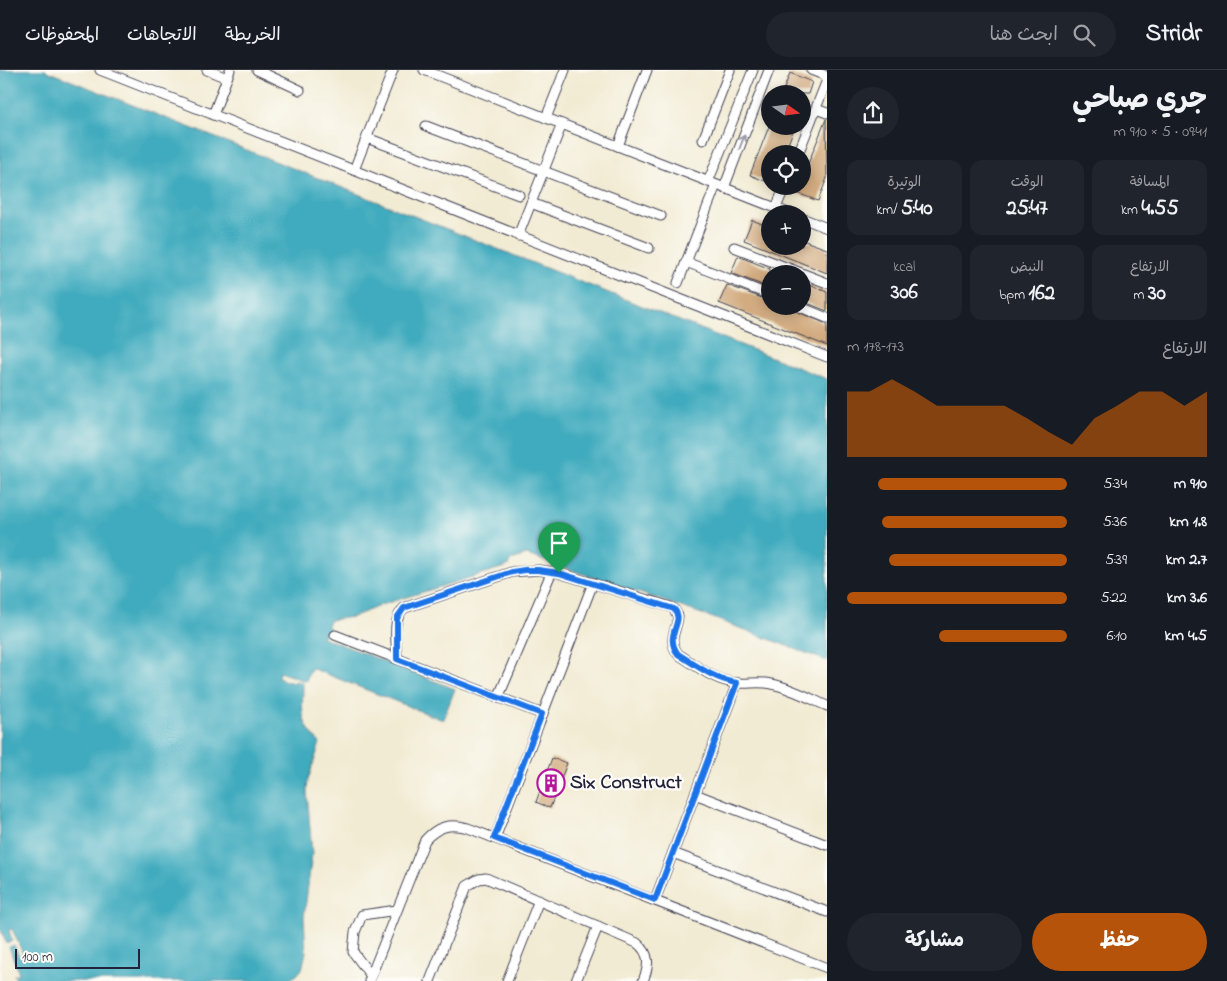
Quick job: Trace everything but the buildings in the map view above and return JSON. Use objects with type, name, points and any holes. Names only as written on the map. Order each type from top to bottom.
[{"type":"street","points":[[100,70],[827,357]]},
{"type":"street","points":[[207,70],[229,74],[213,115]]},
{"type":"street","points":[[257,70],[300,90]]},
{"type":"street","points":[[354,170],[392,70]]},
{"type":"street","points":[[424,70],[768,205]]},
{"type":"street","points":[[546,118],[565,70]]},
{"type":"street","points":[[618,146],[647,70]]},
{"type":"street","points":[[703,140],[730,70]]},
{"type":"street","points":[[678,283],[716,185],[753,70]]},
{"type":"street","points":[[716,185],[769,70]]},
{"type":"street","points":[[802,145],[827,80],[824,75],[811,70]]},
{"type":"street","points":[[816,109],[827,113]]},
{"type":"street","points":[[518,236],[562,124]]},
{"type":"street","points":[[426,126],[661,216]]},
{"type":"street","points":[[366,138],[519,196]]},
{"type":"street","points":[[531,203],[649,248]]},
{"type":"street","points":[[811,222],[827,228]]},
{"type":"street","points":[[734,248],[827,283]]},
{"type":"street","points":[[686,262],[761,291]]},
{"type":"street","points":[[811,311],[827,318]]},
{"type":"street","points":[[397,659],[397,618],[404,608],[512,572],[538,570],[593,583],[674,609],[677,612],[678,620],[672,640],[675,650],[678,654],[711,675],[726,682],[772,684],[827,706]]},
{"type":"street","points":[[498,698],[552,572]]},
{"type":"street","points":[[494,838],[593,583]]},
{"type":"street","points":[[335,635],[542,714]]},
{"type":"street","points":[[655,900],[737,683]]},
{"type":"street","points":[[695,794],[827,845]]},
{"type":"street","points":[[370,979],[425,840],[433,831],[444,826],[456,825],[561,863],[827,968]]},
{"type":"street","points":[[673,852],[827,912]]},
{"type":"street","points":[[430,981],[464,893],[472,882],[486,878],[637,943],[642,947],[648,959],[648,966],[643,981]]},
{"type":"street","points":[[507,981],[539,900]]},
{"type":"street","points":[[370,979],[353,952],[355,932],[362,915],[397,910]]},
{"type":"street","points":[[576,981],[598,926]]},
{"type":"water","points":[[0,70],[44,70],[827,379],[827,661],[705,615],[527,555],[511,560],[508,566],[384,604],[353,617],[330,620],[327,625],[330,628],[322,637],[455,689],[443,720],[311,668],[306,681],[279,672],[278,678],[293,683],[296,681],[303,683],[303,715],[308,728],[320,743],[308,780],[307,791],[312,854],[304,917],[306,952],[302,969],[297,975],[287,981],[17,981],[14,975],[19,973],[9,947],[14,945],[20,958],[24,956],[12,929],[9,930],[12,941],[6,943],[0,928]]},
{"type":"place","name":"Six Construct","points":[[551,783]]},
{"type":"route","points":[[538,570],[559,573],[671,607],[677,612],[678,616],[672,640],[678,654],[718,679],[737,683],[655,900],[494,838],[542,714],[397,659],[397,618],[400,612],[410,604],[512,572],[538,570]]}]
